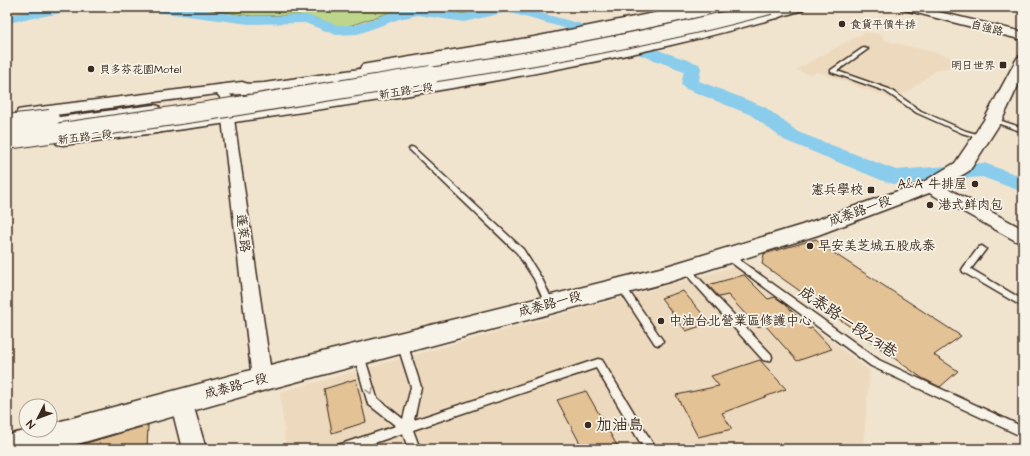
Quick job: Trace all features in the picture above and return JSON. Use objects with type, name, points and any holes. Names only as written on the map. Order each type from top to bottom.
[{"type":"main road","name":"新五路二段","points":[[7,146],[151,129],[227,106],[700,7]]},
{"type":"main road","points":[[227,106],[264,88],[408,67],[567,40],[727,7]]},
{"type":"main road","points":[[7,124],[198,102],[391,74],[605,38],[736,7]]},
{"type":"main road","name":"新五路二段","points":[[227,106],[614,38],[745,7]]},
{"type":"main road","name":"新五路二段","points":[[7,129],[227,106],[524,59],[635,38],[690,25],[771,9],[799,7]]},
{"type":"main road","name":"新五路二段","points":[[7,116],[227,106],[394,94],[526,70],[694,36],[771,9]]},
{"type":"main road","points":[[227,106],[455,79],[574,57],[711,27],[771,9]]},
{"type":"main road","points":[[7,140],[123,124],[525,61],[672,33],[771,9]]},
{"type":"main road","name":"成泰路一段","points":[[10,449],[262,379],[687,268],[810,230],[930,186],[962,167],[987,129],[1022,62]]},
{"type":"main road","name":"新五路二段","points":[[7,135],[124,117]]},
{"type":"street","name":"自強路","points":[[905,7],[1023,36]]},
{"type":"street","name":"蓬萊路","points":[[227,106],[262,379]]},
{"type":"street","points":[[930,186],[1023,237]]},
{"type":"street","points":[[181,401],[194,449]]},
{"type":"lane","points":[[866,49],[833,71],[887,90],[919,112],[964,132],[987,129],[1023,130]]},
{"type":"lane","points":[[412,149],[520,251],[538,279],[549,304]]},
{"type":"lane","points":[[982,249],[966,270],[1023,304]]},
{"type":"lane","name":"成泰路一段231巷","points":[[728,256],[876,363],[1023,432]]},
{"type":"lane","points":[[687,268],[694,278],[768,357]]},
{"type":"lane","points":[[621,286],[658,342]]},
{"type":"lane","points":[[402,342],[416,386],[407,428],[414,449]]},
{"type":"lane","points":[[359,354],[372,401],[407,428]]},
{"type":"lane","points":[[342,449],[598,364],[650,449]]},
{"type":"shaded area","points":[[7,7],[63,7],[7,17]]},
{"type":"shaded area","points":[[865,32],[882,34],[884,40],[966,60],[962,64],[936,71],[902,96],[922,111],[974,133],[971,138],[918,115],[884,96],[817,72],[811,75],[795,70]]},
{"type":"shaded area","points":[[734,267],[870,371],[863,449],[286,449],[280,392]]},
{"type":"green space","points":[[192,7],[498,7],[465,14],[424,9],[388,13],[352,25],[338,27],[315,18],[299,15],[251,16]]},
{"type":"building","points":[[816,239],[829,250],[961,336],[934,355],[958,371],[940,387],[922,378],[762,264],[764,254]]},
{"type":"building","points":[[744,275],[768,299],[775,297],[785,304],[809,329],[812,328],[832,349],[797,361],[765,325],[757,327],[728,295],[719,297],[708,285]]},
{"type":"building","points":[[683,291],[710,323],[686,331],[661,298]]},
{"type":"building","points":[[760,360],[786,389],[722,413],[732,429],[698,437],[676,395],[719,386],[711,376]]},
{"type":"building","points":[[356,379],[366,422],[332,433],[324,389]]},
{"type":"building","name":"加油島","points":[[586,391],[619,449],[583,449],[557,400]]},
{"type":"building","points":[[148,425],[147,449],[73,449],[73,447]]},
{"type":"waterway","points":[[7,19],[72,7]]},
{"type":"waterway","points":[[149,7],[249,20],[307,19],[336,30],[358,29],[396,15],[418,11],[464,18],[507,8],[580,28],[693,68],[690,84],[758,111],[791,136],[894,177],[984,170],[1023,185]]},
{"type":"place","name":"食貨平價牛排","points":[[842,24]]},
{"type":"place","name":"明日世界","points":[[1003,65]]},
{"type":"place","name":"貝多芬花園Motel","points":[[91,69]]},
{"type":"place","name":"A&A 牛排屋","points":[[975,184]]},
{"type":"place","name":"憲兵學校","points":[[871,190]]},
{"type":"place","name":"港式鲜肉包","points":[[930,205]]},
{"type":"place","name":"早安美芝城五股成泰","points":[[810,246]]},
{"type":"place","name":"中油台北營業區修護中心","points":[[661,321]]},
{"type":"place","name":"加油島","points":[[588,425]]}]
